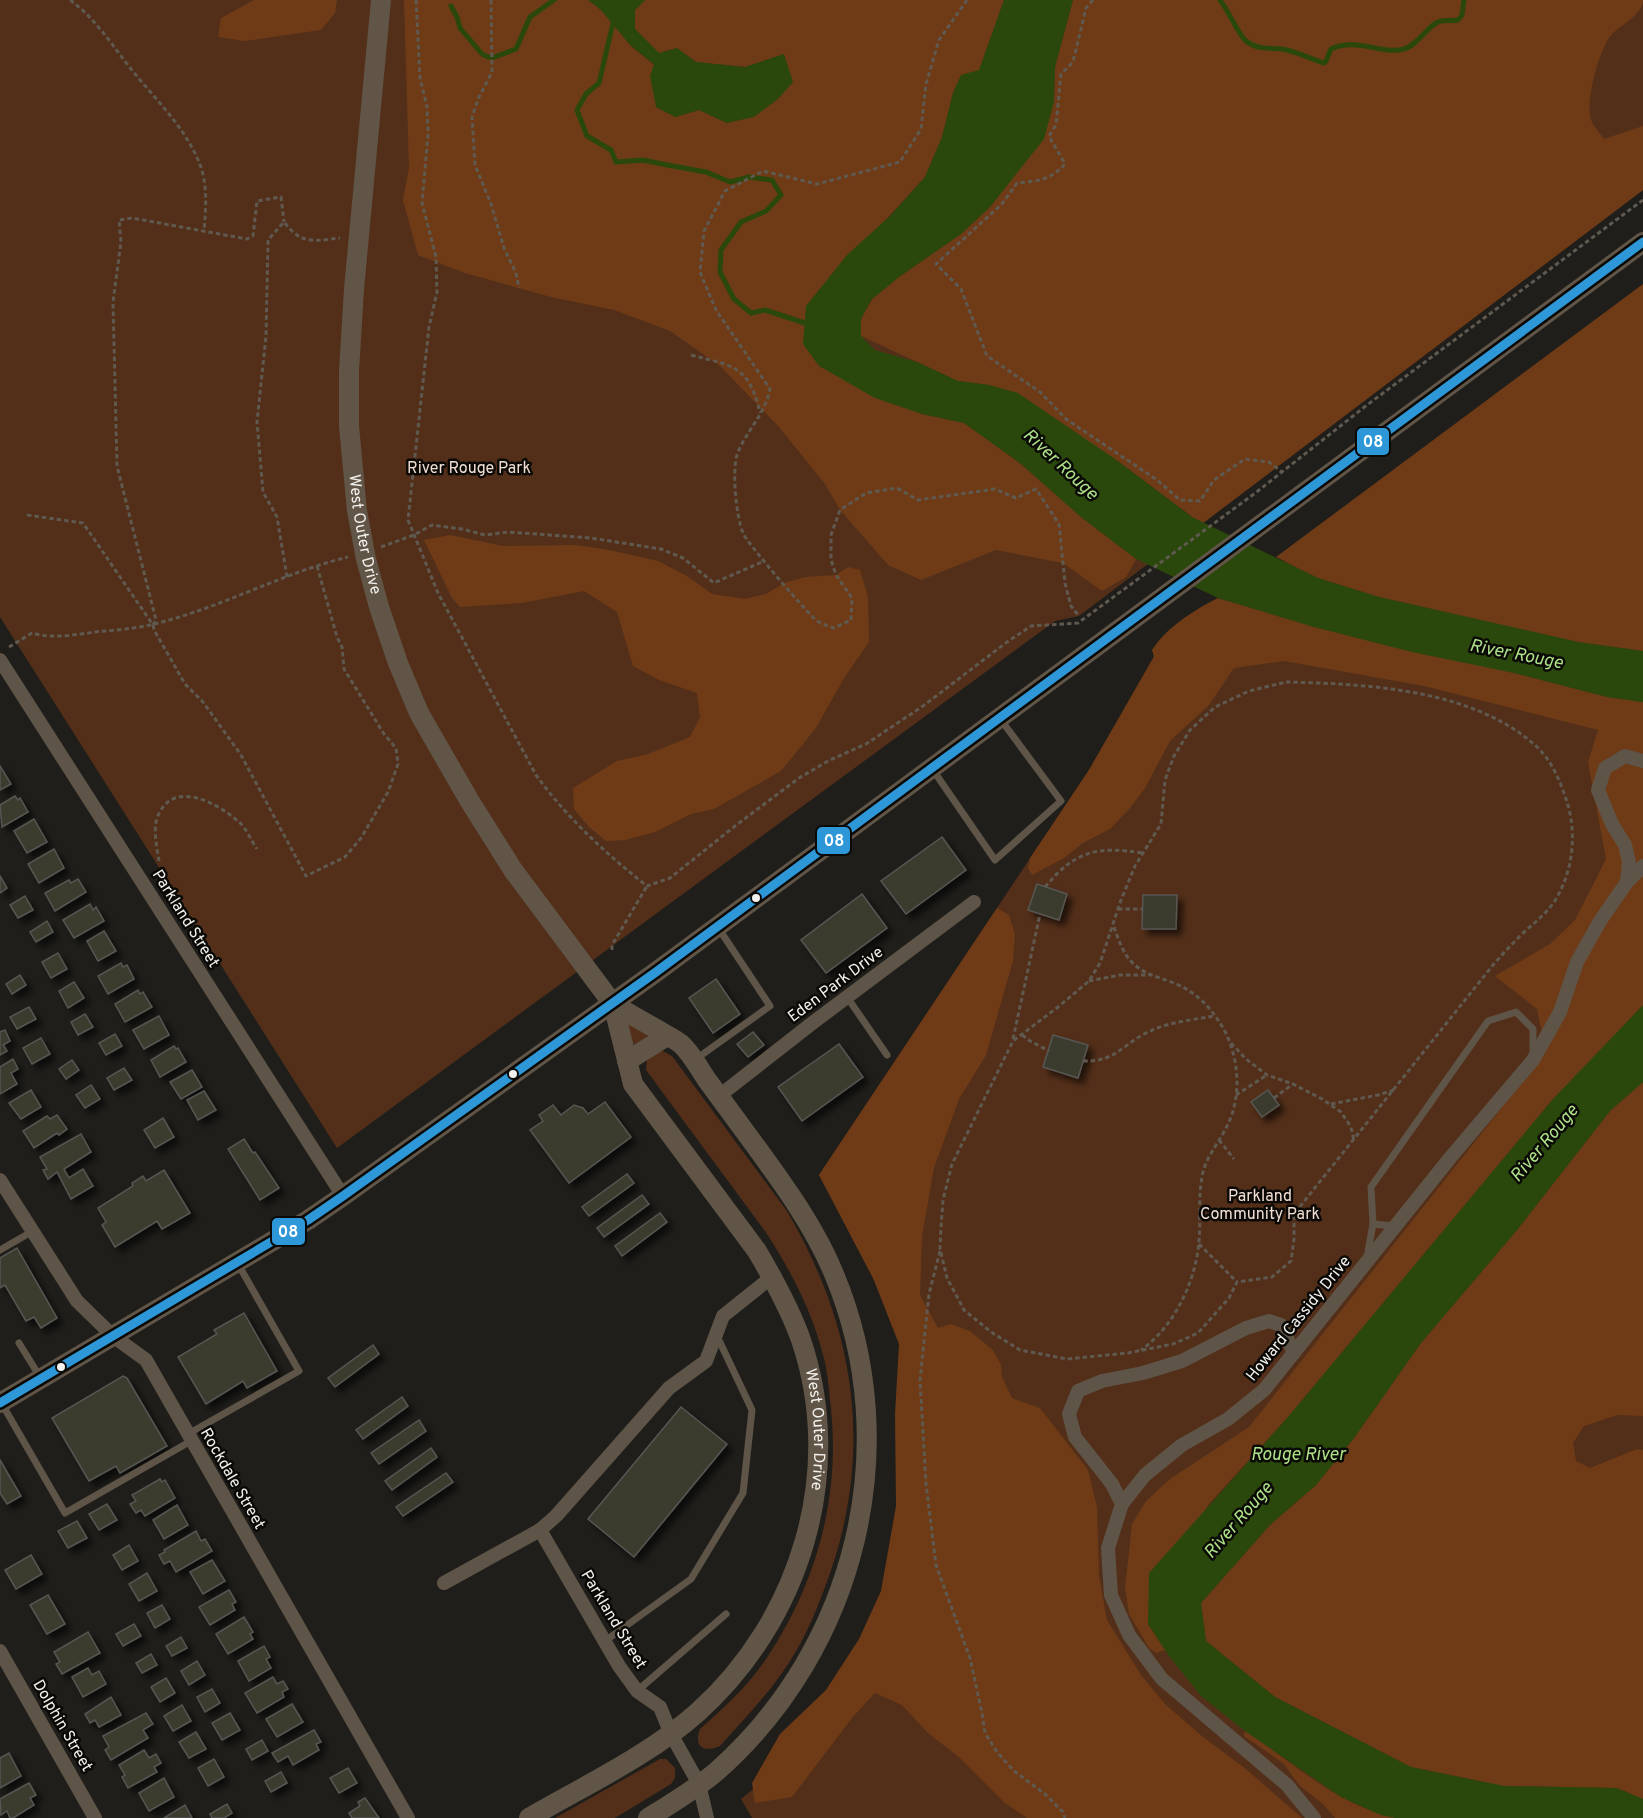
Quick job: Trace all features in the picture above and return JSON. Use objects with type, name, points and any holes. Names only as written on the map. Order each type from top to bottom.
[{"type":"main road","name":"West Outer Drive","points":[[381,0],[359,236],[349,371],[349,426],[357,511],[366,559],[398,663],[419,713],[513,870],[613,1004],[681,1044],[792,1197],[813,1231],[834,1274],[850,1320],[861,1367],[866,1406],[867,1454],[862,1512],[851,1559],[832,1614],[810,1657],[760,1728],[716,1772],[648,1818]]},
{"type":"main road","points":[[0,1402],[308,1220],[343,1196],[613,1004],[1643,242]]},
{"type":"main road","name":"West Outer Drive","points":[[529,1818],[671,1734],[729,1682],[757,1646],[786,1596],[801,1555],[816,1487],[817,1418],[812,1384],[801,1342],[789,1310],[757,1251],[633,1084],[613,1004]]},
{"type":"main road","points":[[627,1061],[667,1036]]},
{"type":"street","name":"Parkland Street","points":[[0,660],[343,1196]]},
{"type":"street","points":[[1627,882],[1629,862],[1625,845],[1612,824],[1598,790],[1605,768],[1625,756],[1643,761]]},
{"type":"street","name":"Howard Cassidy Drive","points":[[1314,1818],[1287,1785],[1162,1679],[1129,1635],[1111,1595],[1108,1548],[1122,1504],[1144,1475],[1182,1445],[1228,1419],[1264,1390],[1533,1060],[1560,1012],[1577,962],[1600,921],[1627,882],[1643,866]]},
{"type":"street","name":"Eden Park Drive","points":[[719,1096],[974,902]]},
{"type":"street","name":"Rockdale Street","points":[[0,1180],[77,1301],[113,1336],[146,1360],[408,1818]]},
{"type":"street","points":[[444,1583],[540,1530],[556,1516],[669,1388],[706,1360],[723,1316],[772,1276]]},
{"type":"street","points":[[1122,1504],[1112,1484],[1075,1437],[1069,1414],[1078,1391],[1102,1381],[1143,1373],[1182,1361],[1246,1328],[1269,1321],[1281,1325],[1294,1353]]},
{"type":"street","name":"Parkland Street","points":[[540,1530],[637,1691],[660,1707],[671,1734],[699,1784],[707,1818]]},
{"type":"street","name":"Dolphin Street","points":[[0,1651],[95,1818]]},
{"type":"lane","points":[[932,768],[995,860],[1061,801],[999,718]]},
{"type":"lane","points":[[694,1061],[770,1006],[717,926]]},
{"type":"lane","points":[[847,997],[887,1054]]},
{"type":"lane","points":[[1366,1263],[1373,1224],[1371,1187],[1488,1021],[1516,1012],[1533,1029],[1533,1060]]},
{"type":"lane","points":[[1373,1224],[1395,1227]]},
{"type":"lane","points":[[0,1250],[33,1231]]},
{"type":"lane","points":[[0,1402],[65,1513],[299,1371],[237,1262]]},
{"type":"lane","points":[[605,1641],[691,1579],[742,1492],[752,1410],[716,1335]]},
{"type":"lane","points":[[19,1343],[41,1379]]},
{"type":"lane","points":[[637,1691],[726,1614]]},
{"type":"path","points":[[70,0],[83,9],[141,81],[163,104],[189,145],[200,164],[207,200],[204,231]]},
{"type":"path","points":[[416,0],[420,78],[427,107],[429,135],[422,203],[436,257],[437,292],[428,339],[408,520],[438,593],[536,775],[553,798],[588,835],[646,886]]},
{"type":"path","points":[[491,0],[492,72],[472,117],[475,165],[491,204],[504,248],[516,273],[519,288]]},
{"type":"path","points":[[967,0],[939,40],[926,84],[921,129],[900,162],[817,184],[763,171],[725,191],[704,231],[700,272],[716,310],[770,390],[768,402],[737,455],[735,476],[743,534],[816,620],[834,628],[851,620],[852,597],[836,575],[831,560],[831,535],[840,510],[866,492],[897,488],[918,501],[994,489],[1016,498],[1036,489],[1059,524],[1065,584],[1071,606],[1079,616]]},
{"type":"path","points":[[1093,0],[1086,8],[1073,62],[1061,74],[1056,125],[1049,136],[1065,164],[1054,175],[1038,181],[1017,183],[1002,204],[936,264],[961,289],[987,356],[1040,392],[1066,419],[1157,480],[1180,500],[1200,501],[1214,480],[1245,459],[1269,462],[1282,472]]},
{"type":"path","points":[[153,624],[156,620],[117,466],[112,303],[122,242],[119,220],[132,218],[247,239],[253,236],[256,201],[281,197],[284,222],[294,236],[310,242],[359,236]]},
{"type":"path","points":[[612,950],[612,945],[646,886],[670,878],[799,778],[830,760],[866,744],[923,706],[1007,642],[1032,626],[1078,623],[1254,494],[1367,405],[1643,200]]},
{"type":"path","points":[[284,222],[268,240],[266,336],[257,422],[263,492],[277,517],[287,577]]},
{"type":"path","points":[[691,355],[734,366],[747,378],[756,394],[761,414]]},
{"type":"path","points":[[27,515],[83,523],[153,624],[154,630],[184,684],[203,702],[241,755],[306,876],[345,857],[361,838],[388,792],[398,764],[396,748],[384,734],[344,669],[342,647],[337,637],[317,566]]},
{"type":"path","points":[[1012,1041],[1089,981],[1100,963],[1135,866],[1161,825],[1165,780],[1174,756],[1190,730],[1215,707],[1249,691],[1286,682],[1356,684],[1400,690],[1471,708],[1507,724],[1539,748],[1561,781],[1570,813],[1573,843],[1567,873],[1556,899],[1540,920],[1518,938],[1493,965],[1294,1214],[1291,1261],[1272,1277],[1237,1282]]},
{"type":"path","points":[[159,861],[156,837],[157,819],[169,800],[181,795],[198,797],[221,809],[240,823],[257,849]]},
{"type":"path","points":[[1045,887],[1058,871],[1081,855],[1100,850],[1143,853]]},
{"type":"path","points":[[1118,909],[1142,909]]},
{"type":"path","points":[[1040,914],[1012,1041],[952,1164],[944,1200],[940,1249],[930,1294],[920,1380],[926,1484],[936,1565],[970,1658],[985,1733],[997,1752],[1045,1794],[1063,1812],[1065,1818]]},
{"type":"path","points":[[1114,926],[1122,949],[1135,966],[1194,992],[1214,1016],[1234,1053],[1237,1079],[1236,1104],[1228,1124],[1206,1161],[1202,1177],[1199,1244],[1190,1281],[1173,1319],[1156,1340],[1140,1350]]},
{"type":"path","points":[[1089,981],[1120,975],[1152,975]]},
{"type":"path","points":[[1083,1061],[1095,1061],[1112,1056],[1145,1033],[1170,1024],[1214,1016]]},
{"type":"path","points":[[1022,1034],[1048,1050]]},
{"type":"path","points":[[1228,1040],[1246,1059],[1267,1075],[1293,1084],[1341,1112],[1351,1127],[1354,1141]]},
{"type":"path","points":[[1236,1095],[1267,1075]]},
{"type":"path","points":[[1274,1098],[1293,1084]]},
{"type":"path","points":[[1329,1104],[1395,1090]]},
{"type":"path","points":[[1219,1140],[1234,1159]]},
{"type":"path","points":[[1199,1244],[1237,1282]]},
{"type":"path","points":[[940,1249],[947,1278],[963,1310],[991,1332],[1020,1350],[1067,1359],[1173,1344],[1198,1333],[1229,1298],[1237,1282]]},
{"type":"green space","name":"River Rouge Park","points":[[0,0],[1643,0],[1643,190],[1079,616],[1055,621],[337,1148],[0,617]]},
{"type":"green space","name":"Parkland Community Park","points":[[1643,304],[1643,1818],[752,1818],[741,1799],[793,1757],[892,1600],[910,1400],[897,1331],[873,1278],[819,1175],[1089,770],[1154,656]]},
{"type":"green space","points":[[627,1022],[649,1035],[636,1044],[632,1044]]},
{"type":"green space","points":[[661,1050],[672,1056],[787,1211],[811,1256],[830,1302],[843,1348],[851,1394],[853,1442],[850,1490],[841,1538],[825,1587],[806,1632],[775,1683],[720,1746],[709,1749],[699,1744],[700,1729],[737,1695],[768,1656],[800,1599],[812,1569],[828,1506],[832,1474],[831,1409],[826,1368],[818,1339],[806,1306],[783,1260],[765,1231],[646,1070],[647,1059]]},
{"type":"green space","points":[[660,1759],[666,1759],[675,1768],[675,1778],[671,1784],[615,1818],[555,1818]]},
{"type":"shaded area","points":[[254,0],[337,0],[335,13],[321,30],[245,41],[218,37],[221,18]]},
{"type":"shaded area","points":[[404,0],[588,0],[601,10],[631,46],[654,65],[656,107],[676,117],[699,110],[727,123],[784,54],[745,67],[696,62],[677,48],[659,53],[635,29],[635,10],[645,0],[1004,0],[979,71],[961,76],[953,93],[942,137],[925,177],[806,306],[922,414],[964,423],[1021,464],[1081,517],[1136,559],[1126,577],[1102,591],[1063,563],[996,550],[921,580],[888,565],[840,510],[825,484],[779,427],[720,366],[670,331],[614,310],[551,297],[465,273],[418,255],[403,200],[409,168]]},
{"type":"shaded area","points":[[1073,0],[1643,0],[1635,16],[1613,33],[1605,45],[1591,90],[1590,112],[1592,122],[1604,139],[1643,126],[1643,190],[1202,524],[1115,459],[1066,428],[989,385],[958,381],[861,336],[861,319],[873,298],[961,234],[990,207],[1014,175],[1054,103],[1055,67]]},
{"type":"shaded area","points":[[1643,284],[1643,651],[1578,642],[1379,597],[1318,578],[1276,557]]},
{"type":"shaded area","points":[[450,535],[503,546],[576,545],[609,550],[658,561],[687,576],[712,594],[745,599],[766,594],[784,583],[805,577],[836,575],[848,567],[860,570],[868,597],[869,642],[844,678],[816,728],[781,771],[714,809],[691,814],[655,832],[625,840],[606,841],[589,827],[574,809],[573,788],[617,761],[648,754],[690,737],[700,717],[697,693],[659,680],[633,666],[617,612],[584,591],[522,603],[460,607],[452,598],[424,540]]},
{"type":"shaded area","points":[[1218,598],[1314,627],[1607,697],[1643,702],[1643,1009],[1553,1099],[1288,1417],[1208,1505],[1148,1624],[1165,1650],[1156,1653],[1149,1648],[1129,1614],[1125,1588],[1132,1524],[1146,1501],[1170,1479],[1249,1427],[1546,1052],[1537,1009],[1495,976],[1550,944],[1575,920],[1606,859],[1588,762],[1598,730],[1424,686],[1284,661],[1234,668],[1209,705],[1170,741],[1145,788],[1110,829],[1032,875],[1028,868],[1030,858],[1089,770],[1154,657],[1152,650],[1181,620]]},
{"type":"shaded area","points":[[997,908],[1009,915],[1015,934],[1013,961],[986,1055],[959,1099],[934,1168],[922,1236],[920,1295],[938,1328],[951,1324],[970,1331],[993,1350],[1001,1365],[1002,1377],[1012,1398],[1040,1408],[1088,1470],[1097,1507],[1099,1576],[1107,1620],[1141,1675],[1166,1705],[1203,1737],[1246,1769],[1302,1818],[1027,1818],[1005,1803],[960,1758],[928,1733],[902,1705],[875,1693],[852,1718],[792,1797],[755,1803],[752,1783],[780,1734],[826,1690],[859,1639],[881,1591],[896,1506],[895,1414],[899,1344],[873,1278],[819,1175]]},
{"type":"shaded area","points":[[1643,1082],[1643,1416],[1617,1415],[1584,1426],[1573,1443],[1576,1461],[1590,1468],[1637,1449],[1643,1450],[1643,1799],[1617,1788],[1504,1786],[1411,1767],[1275,1697],[1206,1641],[1201,1603],[1270,1525],[1316,1485],[1354,1438],[1421,1343],[1517,1230],[1610,1111]]},
{"type":"shaded area","points":[[1245,1731],[1336,1794],[1375,1812],[1396,1818],[1335,1818],[1323,1804],[1300,1786],[1284,1764],[1244,1736]]},
{"type":"water","points":[[588,0],[645,0],[635,10],[635,29],[659,53],[677,48],[696,62],[745,67],[784,54],[793,82],[778,99],[754,117],[727,123],[699,110],[675,117],[656,107],[650,76],[654,64],[631,46],[601,10]]},
{"type":"water","name":"River Rouge","points":[[1004,0],[1073,0],[1055,67],[1054,102],[1044,139],[990,207],[961,234],[899,277],[871,300],[861,319],[861,336],[875,350],[917,362],[958,381],[989,385],[1018,393],[1115,459],[1192,517],[1318,578],[1379,597],[1578,642],[1643,651],[1643,702],[1607,697],[1514,673],[1412,652],[1314,627],[1218,598],[1136,559],[1081,517],[1021,464],[964,423],[922,414],[875,398],[819,366],[803,344],[806,306],[847,255],[891,215],[925,177],[942,137],[953,93],[961,75],[979,70]]},
{"type":"water","name":"Rouge River","points":[[1643,1005],[1643,1082],[1610,1111],[1517,1230],[1421,1343],[1354,1438],[1316,1485],[1270,1525],[1201,1603],[1206,1641],[1275,1697],[1411,1767],[1504,1786],[1617,1788],[1643,1799],[1643,1818],[1396,1818],[1381,1815],[1341,1797],[1245,1731],[1201,1696],[1169,1656],[1148,1624],[1149,1573],[1288,1417],[1553,1099]]},
{"type":"building","points":[[0,766],[11,784],[0,790]]},
{"type":"building","points":[[15,796],[18,800],[20,798],[28,812],[2,827],[0,805]]},
{"type":"building","points":[[34,819],[47,842],[27,853],[14,831]]},
{"type":"building","points":[[942,837],[966,870],[906,914],[881,881]]},
{"type":"building","points":[[54,849],[64,868],[39,883],[28,864]]},
{"type":"building","points":[[0,876],[7,888],[0,893]]},
{"type":"building","points":[[78,879],[86,892],[55,911],[45,893],[69,880],[71,883]]},
{"type":"building","points":[[1037,884],[1067,894],[1059,920],[1028,910]]},
{"type":"building","points":[[862,894],[887,928],[826,973],[801,940]]},
{"type":"building","points":[[1143,895],[1177,895],[1176,929],[1142,929]]},
{"type":"building","points":[[25,896],[33,910],[18,918],[10,905]]},
{"type":"building","points":[[90,904],[93,910],[96,907],[104,921],[74,938],[63,920]]},
{"type":"building","points":[[47,921],[53,932],[36,942],[30,932]]},
{"type":"building","points":[[104,931],[116,951],[98,961],[87,941]]},
{"type":"building","points":[[58,953],[67,969],[51,978],[42,962]]},
{"type":"building","points":[[121,963],[123,967],[127,965],[134,979],[108,994],[98,976]]},
{"type":"building","points":[[20,975],[26,985],[12,994],[6,984]]},
{"type":"building","points":[[716,979],[740,1014],[713,1033],[689,998]]},
{"type":"building","points":[[74,982],[84,998],[68,1008],[59,991]]},
{"type":"building","points":[[138,990],[140,994],[143,992],[152,1007],[125,1022],[115,1004]]},
{"type":"building","points":[[29,1007],[36,1019],[17,1029],[10,1017]]},
{"type":"building","points":[[85,1014],[93,1027],[78,1035],[71,1022]]},
{"type":"building","points":[[159,1016],[169,1035],[144,1049],[133,1030]]},
{"type":"building","points":[[5,1030],[10,1041],[3,1045],[7,1051],[0,1055],[0,1032]]},
{"type":"building","points":[[753,1032],[764,1045],[748,1057],[737,1044]]},
{"type":"building","points":[[115,1034],[122,1046],[106,1055],[99,1043]]},
{"type":"building","points":[[1053,1035],[1088,1045],[1078,1078],[1043,1067]]},
{"type":"building","points":[[41,1038],[50,1054],[32,1064],[23,1048]]},
{"type":"building","points":[[839,1044],[863,1077],[802,1121],[778,1087]]},
{"type":"building","points":[[174,1046],[178,1048],[186,1062],[160,1077],[151,1060]]},
{"type":"building","points":[[13,1059],[18,1069],[11,1073],[17,1084],[0,1094],[0,1067]]},
{"type":"building","points":[[72,1060],[79,1070],[66,1079],[59,1069]]},
{"type":"building","points":[[124,1068],[132,1080],[114,1090],[107,1078]]},
{"type":"building","points":[[192,1070],[202,1087],[181,1099],[170,1082]]},
{"type":"building","points":[[91,1085],[100,1099],[85,1108],[76,1095]]},
{"type":"building","points":[[31,1090],[41,1107],[21,1119],[9,1103]]},
{"type":"building","points":[[1268,1090],[1279,1105],[1262,1117],[1251,1102]]},
{"type":"building","points":[[204,1091],[216,1110],[198,1120],[187,1100]]},
{"type":"building","points":[[605,1102],[631,1137],[569,1183],[530,1130],[543,1121],[539,1115],[553,1105],[561,1115],[574,1105],[583,1108],[588,1114]]},
{"type":"building","points":[[57,1115],[67,1129],[34,1148],[23,1131],[47,1116],[50,1119]]},
{"type":"building","points":[[163,1118],[174,1137],[155,1148],[144,1130]]},
{"type":"building","points":[[81,1134],[91,1152],[64,1169],[69,1178],[83,1169],[93,1186],[71,1199],[57,1172],[48,1179],[43,1170],[47,1169],[40,1157]]},
{"type":"building","points":[[244,1139],[279,1188],[260,1200],[228,1149]]},
{"type":"building","points":[[164,1170],[190,1213],[162,1229],[157,1221],[115,1247],[102,1225],[106,1222],[98,1208],[133,1186],[132,1183],[143,1176],[146,1181]]},
{"type":"building","points":[[627,1174],[634,1183],[589,1216],[582,1207]]},
{"type":"building","points":[[642,1195],[649,1204],[604,1237],[597,1228]]},
{"type":"building","points":[[660,1213],[667,1222],[622,1256],[615,1246]]},
{"type":"building","points":[[17,1248],[57,1318],[41,1328],[34,1317],[26,1321],[5,1285],[0,1288],[0,1258]]},
{"type":"building","points":[[244,1313],[277,1371],[247,1388],[243,1381],[206,1404],[178,1357],[217,1334],[214,1330]]},
{"type":"building","points":[[373,1345],[379,1354],[335,1387],[328,1378]]},
{"type":"building","points":[[123,1376],[127,1378],[167,1446],[120,1473],[116,1466],[89,1481],[52,1418]]},
{"type":"building","points":[[402,1397],[408,1406],[363,1439],[356,1430]]},
{"type":"building","points":[[681,1407],[727,1444],[634,1557],[588,1519]]},
{"type":"building","points":[[419,1420],[426,1431],[379,1464],[371,1453]]},
{"type":"building","points":[[431,1448],[437,1457],[392,1490],[385,1481]]},
{"type":"building","points":[[0,1460],[21,1496],[7,1504],[0,1493]]},
{"type":"building","points":[[446,1473],[453,1482],[403,1516],[396,1507]]},
{"type":"building","points":[[160,1479],[162,1482],[165,1480],[175,1498],[145,1516],[141,1510],[136,1513],[130,1504],[136,1501],[132,1495]]},
{"type":"building","points":[[107,1504],[117,1520],[99,1530],[89,1514]]},
{"type":"building","points":[[177,1505],[188,1525],[164,1539],[153,1520]]},
{"type":"building","points":[[77,1521],[87,1538],[68,1548],[58,1531]]},
{"type":"building","points":[[196,1531],[201,1541],[205,1539],[212,1551],[176,1572],[170,1561],[164,1564],[159,1555]]},
{"type":"building","points":[[129,1545],[138,1561],[122,1570],[113,1555]]},
{"type":"building","points":[[31,1555],[42,1574],[16,1589],[5,1570]]},
{"type":"building","points":[[212,1560],[225,1581],[203,1594],[190,1572]]},
{"type":"building","points":[[147,1573],[157,1591],[139,1601],[129,1584]]},
{"type":"building","points":[[229,1590],[236,1602],[232,1604],[235,1610],[210,1625],[199,1607]]},
{"type":"building","points":[[48,1595],[65,1624],[47,1634],[30,1605]]},
{"type":"building","points":[[162,1605],[170,1619],[155,1628],[147,1613]]},
{"type":"building","points":[[244,1617],[253,1632],[250,1634],[253,1639],[228,1654],[216,1634]]},
{"type":"building","points":[[134,1624],[141,1636],[123,1646],[116,1634]]},
{"type":"building","points":[[88,1632],[100,1653],[62,1674],[56,1664],[60,1662],[54,1652]]},
{"type":"building","points":[[181,1637],[187,1648],[172,1656],[166,1646]]},
{"type":"building","points":[[264,1646],[270,1657],[266,1659],[271,1668],[249,1681],[238,1661]]},
{"type":"building","points":[[151,1654],[157,1665],[142,1673],[136,1663]]},
{"type":"building","points":[[197,1661],[205,1675],[189,1685],[181,1671]]},
{"type":"building","points":[[88,1668],[92,1675],[99,1671],[106,1684],[83,1697],[72,1677]]},
{"type":"building","points":[[273,1677],[277,1684],[283,1681],[288,1689],[282,1692],[284,1697],[257,1713],[245,1693]]},
{"type":"building","points":[[166,1678],[175,1693],[160,1702],[151,1687]]},
{"type":"building","points":[[212,1689],[220,1703],[205,1712],[197,1697]]},
{"type":"building","points":[[111,1697],[121,1715],[99,1727],[95,1720],[90,1723],[85,1714]]},
{"type":"building","points":[[292,1704],[303,1722],[277,1737],[266,1719]]},
{"type":"building","points":[[182,1705],[191,1721],[173,1731],[164,1716]]},
{"type":"building","points":[[146,1713],[153,1724],[143,1730],[148,1738],[111,1760],[105,1750],[109,1747],[103,1736]]},
{"type":"building","points":[[230,1713],[240,1730],[222,1740],[212,1723]]},
{"type":"building","points":[[314,1730],[321,1742],[316,1744],[319,1750],[293,1765],[288,1756],[278,1762],[272,1753]]},
{"type":"building","points":[[196,1732],[206,1749],[189,1758],[179,1742]]},
{"type":"building","points":[[262,1740],[268,1751],[252,1760],[246,1749]]},
{"type":"building","points":[[144,1750],[149,1758],[156,1754],[161,1763],[154,1767],[157,1772],[128,1788],[122,1777],[125,1775],[119,1765]]},
{"type":"building","points":[[9,1753],[21,1776],[0,1788],[0,1758]]},
{"type":"building","points":[[214,1759],[224,1777],[208,1786],[198,1768]]},
{"type":"building","points":[[348,1768],[357,1783],[339,1793],[330,1778]]},
{"type":"building","points":[[281,1772],[287,1783],[271,1792],[265,1781]]},
{"type":"building","points":[[164,1778],[174,1797],[149,1811],[139,1793]]},
{"type":"building","points":[[29,1783],[36,1795],[30,1798],[34,1805],[13,1818],[10,1818],[7,1811],[1,1815],[0,1799]]},
{"type":"building","points":[[365,1798],[379,1818],[352,1818],[349,1813],[360,1806],[358,1802]]},
{"type":"building","points":[[227,1804],[232,1813],[224,1818],[212,1818],[210,1814]]},
{"type":"building","points":[[185,1805],[192,1818],[164,1818]]},
{"type":"waterway","points":[[451,6],[460,28],[482,54],[495,57],[516,49],[530,17],[554,0]]},
{"type":"waterway","points":[[1220,0],[1246,41],[1261,47],[1287,50],[1324,63],[1331,49],[1341,46],[1359,45],[1387,50],[1404,49],[1439,22],[1458,20],[1462,15],[1464,0]]},
{"type":"waterway","points":[[614,19],[599,83],[586,94],[577,110],[587,136],[611,150],[616,162],[643,160],[706,172],[730,182],[749,177],[772,180],[781,195],[766,211],[741,222],[721,250],[720,272],[734,299],[751,313],[765,310],[811,325]]},
{"type":"transit line","name":"08","points":[[0,1403],[308,1220],[343,1196],[656,972],[1643,242]]}]
